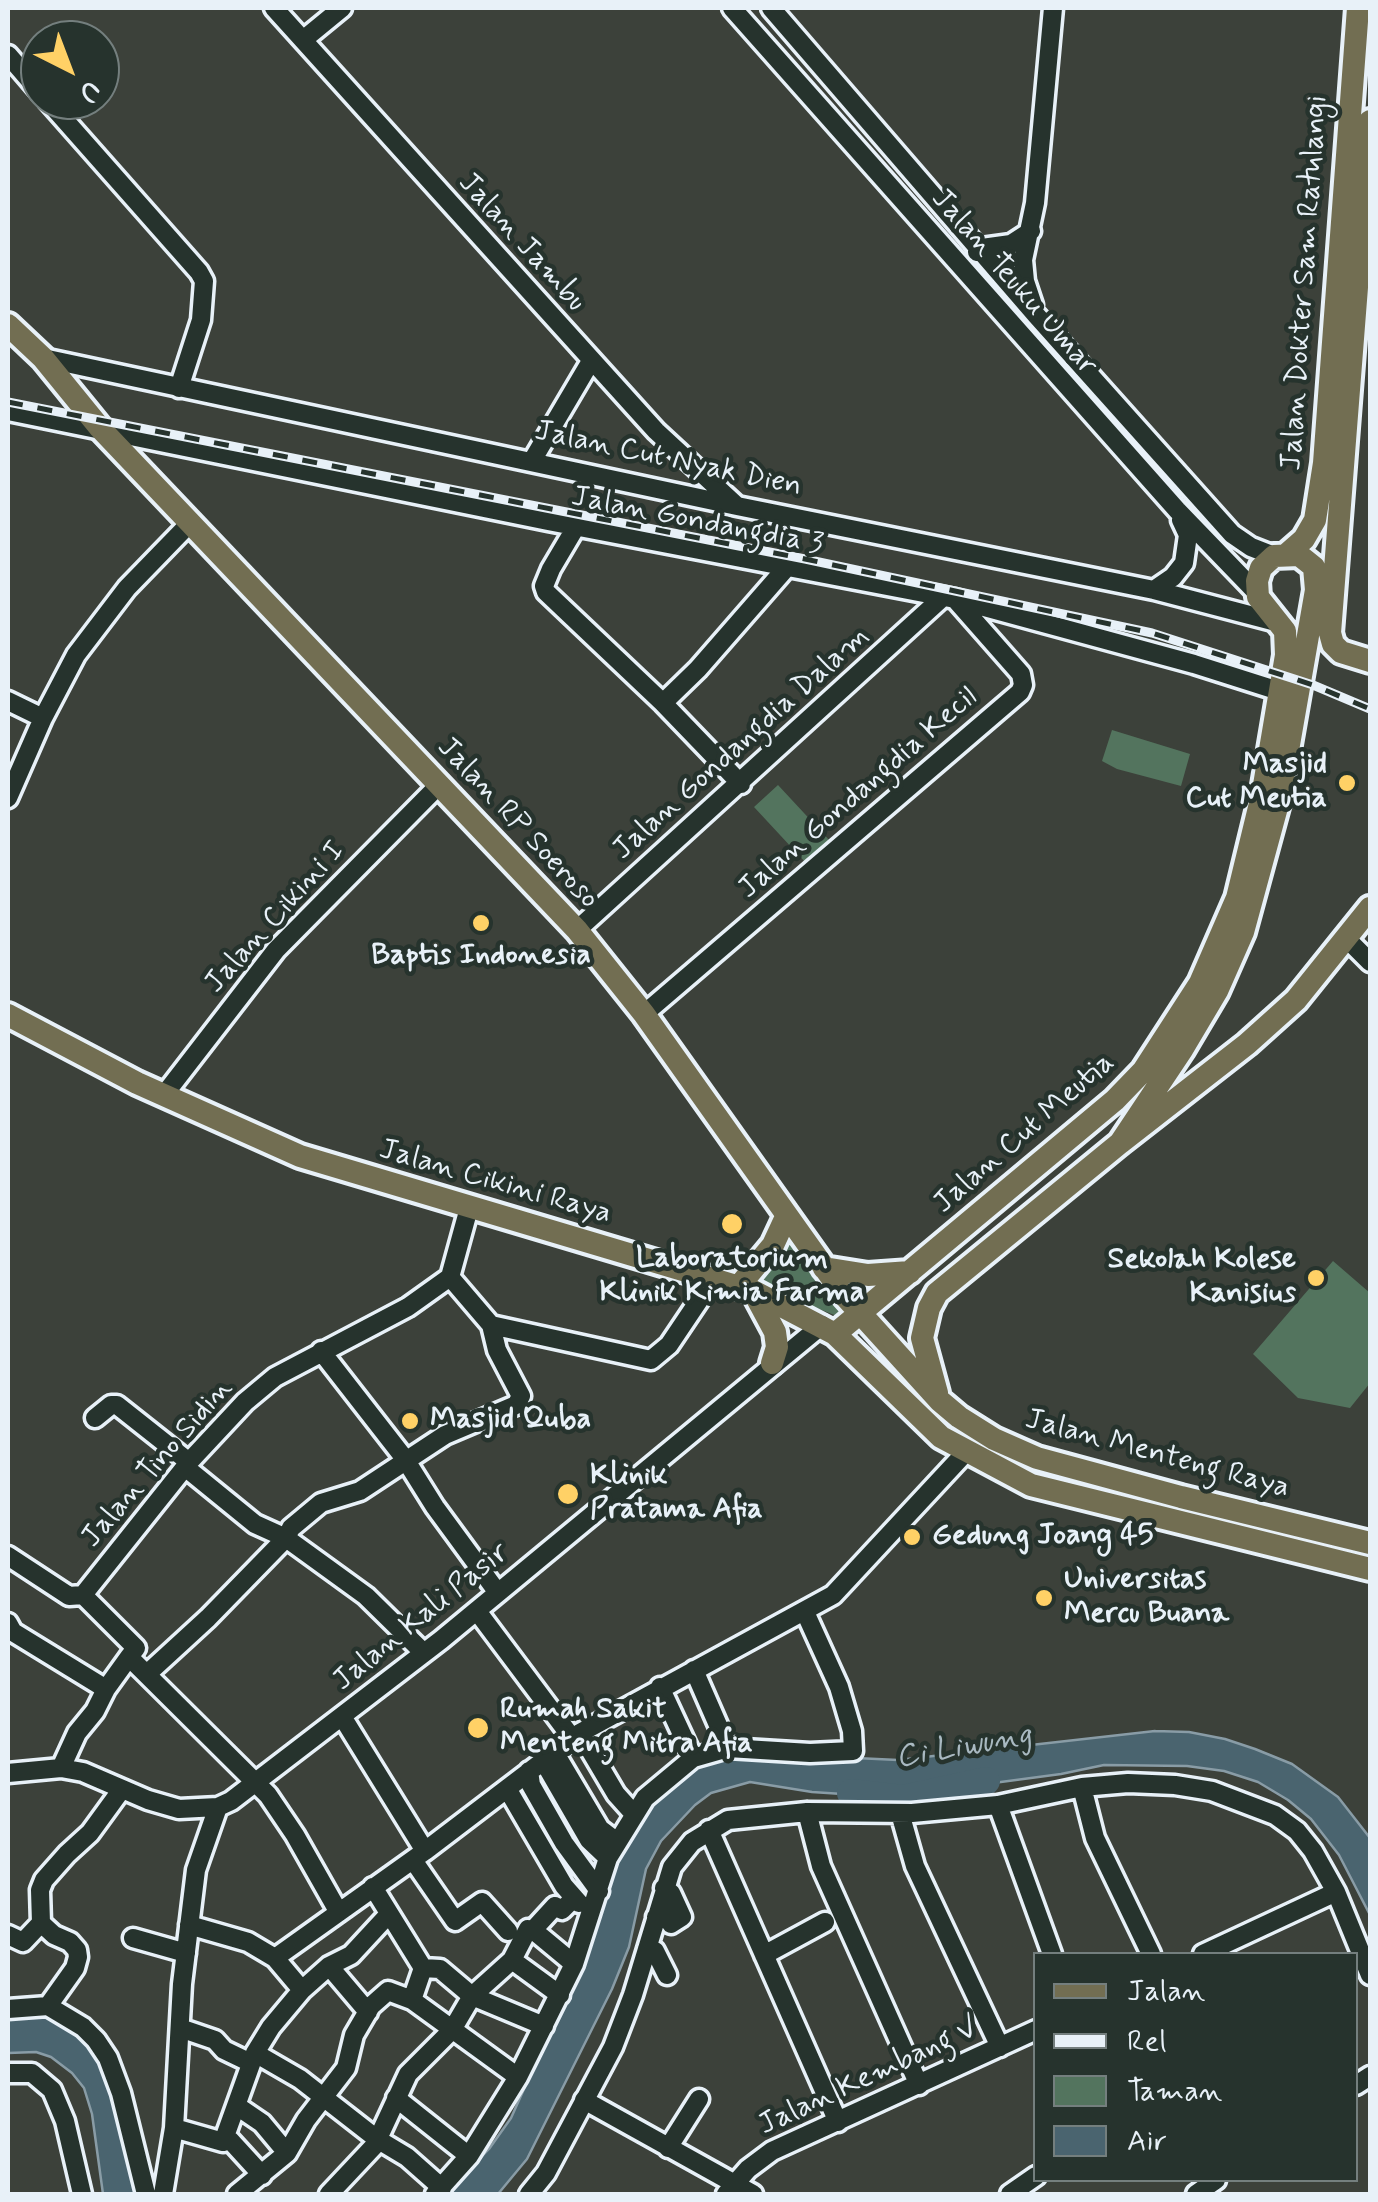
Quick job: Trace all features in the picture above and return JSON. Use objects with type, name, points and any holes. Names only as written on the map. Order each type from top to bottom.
[{"type":"main road","name":"Jalan Dokter Sam Ratulangi","points":[[1358,8],[1348,118],[1346,306],[1330,634],[1340,652],[1370,661]]},
{"type":"main road","name":"Jalan Dokter Sam Ratulangi","points":[[1281,554],[1304,539],[1315,520],[1370,121]]},
{"type":"main road","name":"Jalan RP Soeroso","points":[[8,325],[43,358],[100,428],[577,930],[644,1014],[859,1314],[940,1400]]},
{"type":"main road","points":[[1280,623],[1256,592],[1261,568],[1281,554]]},
{"type":"main road","name":"Jalan Cut Meutia","points":[[1120,1143],[1217,992],[1243,932],[1259,878],[1280,796],[1316,590],[1316,575],[1310,561],[1281,554]]},
{"type":"main road","name":"Jalan Cut Meutia","points":[[828,1329],[859,1314],[913,1271],[1114,1100],[1144,1071],[1166,1039],[1200,983],[1237,898],[1263,791],[1279,691],[1287,639],[1280,623]]},
{"type":"main road","name":"Jalan Cut Meutia","points":[[936,1294],[1247,1044],[1296,1000],[1370,908]]},
{"type":"main road","name":"Jalan Cikini Raya","points":[[8,1015],[164,1096],[300,1156],[746,1288],[828,1329],[940,1438]]},
{"type":"main road","points":[[772,1364],[775,1332],[746,1288],[786,1217]]},
{"type":"main road","points":[[824,1268],[868,1275],[913,1271],[920,1284],[936,1294],[928,1308],[922,1338],[940,1400]]},
{"type":"main road","name":"Jalan Menteng Raya","points":[[940,1400],[994,1439],[1037,1458],[1181,1498],[1370,1542]]},
{"type":"main road","name":"Jalan Menteng Raya","points":[[940,1438],[1031,1485],[1053,1492],[1370,1569]]},
{"type":"street","name":"Jalan Jambu","points":[[274,8],[656,431],[737,506]]},
{"type":"street","points":[[303,40],[342,8]]},
{"type":"street","name":"Jalan Teuku Umar","points":[[732,8],[1176,510],[1256,592]]},
{"type":"street","name":"Jalan Teuku Umar","points":[[771,8],[1036,315],[1232,534],[1251,547],[1281,554]]},
{"type":"street","points":[[1036,315],[1024,270],[1053,8]]},
{"type":"street","points":[[777,58],[799,39]]},
{"type":"street","points":[[65,120],[204,282],[202,320],[179,388]]},
{"type":"street","points":[[960,266],[982,248],[1011,244],[1031,232]]},
{"type":"street","name":"Jalan Cut Nyak Dien","points":[[43,358],[737,506],[1154,590],[1280,623]]},
{"type":"street","points":[[532,462],[591,361]]},
{"type":"street","name":"Jalan Gondangdia 3","points":[[8,410],[949,598],[1279,691]]},
{"type":"street","points":[[1154,590],[1184,564],[1188,535],[1176,510]]},
{"type":"street","points":[[8,798],[76,655],[117,601],[191,522]]},
{"type":"street","points":[[578,525],[544,586],[555,603],[664,702],[741,784]]},
{"type":"street","points":[[664,702],[787,567]]},
{"type":"street","name":"Jalan Gondangdia Dalam","points":[[577,930],[949,598]]},
{"type":"street","name":"Jalan Gondangdia Kecil","points":[[644,1014],[1020,692],[1020,674],[949,598]]},
{"type":"street","points":[[8,701],[43,718]]},
{"type":"street","name":"Jalan Cikini I","points":[[164,1096],[276,950],[439,785]]},
{"type":"street","points":[[1347,940],[1370,962]]},
{"type":"street","points":[[147,1674],[208,1618],[286,1538],[290,1528],[320,1503],[360,1491],[445,1435],[516,1406],[521,1396],[497,1350],[491,1324],[450,1277],[469,1208]]},
{"type":"street","name":"Jalan Tino Sidin","points":[[8,1556],[68,1596],[83,1594],[187,1465],[245,1402],[275,1377],[408,1307],[450,1277]]},
{"type":"street","points":[[491,1324],[651,1360],[669,1345],[714,1278]]},
{"type":"street","name":"Jalan Kali Pasir","points":[[218,1807],[346,1722],[772,1364],[828,1329]]},
{"type":"street","points":[[321,1351],[405,1459],[434,1507],[498,1593]]},
{"type":"street","points":[[95,1418],[111,1404],[117,1405],[255,1524],[286,1538],[366,1596],[424,1653]]},
{"type":"street","points":[[274,1958],[508,1790],[576,1736],[833,1595],[965,1452]]},
{"type":"street","points":[[62,1768],[77,1733],[136,1648],[83,1594]]},
{"type":"street","points":[[477,1611],[634,1814]]},
{"type":"street","points":[[180,2028],[215,2040],[224,2050],[300,2079],[406,2157],[438,2191],[469,2156],[518,2078],[574,1964],[612,1850],[634,1814],[663,1780],[692,1758],[728,1748],[810,1753],[853,1750],[852,1731],[839,1687],[804,1612]]},
{"type":"street","points":[[8,1624],[13,1632],[106,1689]]},
{"type":"street","points":[[130,1658],[256,1784],[295,1835],[338,1911]]},
{"type":"street","points":[[694,1670],[728,1748]]},
{"type":"street","points":[[660,1687],[692,1758]]},
{"type":"street","points":[[346,1722],[455,1921],[482,1902],[508,1931]]},
{"type":"street","points":[[543,1762],[590,1840],[612,1850]]},
{"type":"street","points":[[543,1762],[531,1785],[564,1843],[599,1891]]},
{"type":"street","points":[[8,1773],[62,1768],[179,1808],[218,1807],[196,1870],[174,2128],[161,2194]]},
{"type":"street","points":[[529,2194],[546,2174],[613,2047],[664,1888],[682,1852],[709,1830],[744,1816],[900,1813],[998,1804],[1082,1787],[1128,1783],[1175,1785],[1246,1802],[1298,1832],[1313,1851],[1336,1892],[1363,1965]]},
{"type":"street","points":[[1082,1787],[1095,1838],[1150,1952]]},
{"type":"street","points":[[8,1935],[23,1942],[41,1923],[40,1890],[44,1880],[90,1833],[122,1789]]},
{"type":"street","points":[[508,1790],[574,1898],[592,1914]]},
{"type":"street","points":[[998,1804],[1051,1952]]},
{"type":"street","points":[[807,1812],[814,1850],[919,2085]]},
{"type":"street","points":[[900,1813],[915,1866],[1000,2046]]},
{"type":"street","points":[[709,1830],[838,2122]]},
{"type":"street","points":[[373,1888],[424,1968]]},
{"type":"street","points":[[1207,1952],[1336,1892]]},
{"type":"street","points":[[330,2194],[378,2139],[408,2074],[452,2030],[472,1996],[512,1960],[528,1930],[533,1930],[555,1906],[562,1910],[574,1898]]},
{"type":"street","points":[[222,2142],[253,2058],[270,2026],[302,1990],[330,1966],[351,1955],[388,1915]]},
{"type":"street","points":[[764,1955],[825,1922]]},
{"type":"street","points":[[41,1923],[70,1942],[78,1957],[75,1968],[48,2006]]},
{"type":"street","points":[[189,1925],[248,1942],[274,1958],[302,1990]]},
{"type":"street","points":[[533,1930],[574,1964]]},
{"type":"street","points":[[133,1938],[186,1953]]},
{"type":"street","points":[[646,1949],[656,1952],[667,1975]]},
{"type":"street","points":[[512,1960],[560,1995]]},
{"type":"street","points":[[330,1966],[368,2012]]},
{"type":"street","points":[[424,1968],[440,1969],[472,1996],[544,2026]]},
{"type":"street","points":[[412,2000],[424,1968]]},
{"type":"street","points":[[237,2194],[287,2153],[346,2068],[354,2034],[384,1992],[412,2000],[518,2078]]},
{"type":"street","points":[[8,2009],[48,2006],[84,2027],[108,2058],[161,2194]]},
{"type":"street","name":"Jalan Kembang V","points":[[730,2189],[772,2151],[1033,2031]]},
{"type":"street","points":[[8,2072],[32,2072],[52,2090],[65,2121],[82,2194]]},
{"type":"street","points":[[396,2098],[469,2156]]},
{"type":"street","points":[[668,2148],[699,2099]]},
{"type":"street","points":[[584,2100],[730,2189],[753,2194]]},
{"type":"street","points":[[237,2106],[262,2123],[287,2153]]},
{"type":"street","points":[[174,2128],[222,2142],[230,2140],[262,2175]]},
{"type":"street","points":[[1010,2194],[1033,2178]]},
{"type":"green space","points":[[1112,730],[1190,754],[1181,786],[1117,769],[1102,761]]},
{"type":"green space","points":[[778,785],[830,841],[806,863],[754,807]]},
{"type":"green space","points":[[787,1231],[820,1276],[847,1320],[748,1281]]},
{"type":"green space","points":[[1333,1261],[1370,1293],[1370,1383],[1350,1408],[1298,1398],[1253,1354]]},
{"type":"water","points":[[1155,1731],[1189,1732],[1255,1749],[1292,1764],[1338,1797],[1370,1838],[1370,1915],[1339,1855],[1311,1819],[1258,1782],[1224,1771],[1187,1766],[1104,1765],[888,1797],[812,1792],[750,1782],[711,1793],[661,1841],[646,1869],[629,1947],[612,1989],[527,2159],[498,2194],[445,2194],[489,2149],[511,2118],[584,1955],[609,1870],[642,1806],[699,1761],[729,1752],[898,1760]]},
{"type":"water","points":[[32,2013],[70,2023],[104,2058],[143,2194],[103,2194],[92,2114],[84,2088],[72,2073],[51,2057],[36,2052],[8,2053],[8,2014]]},
{"type":"waterway","name":"Ci Liwung","points":[[851,1793],[903,1799],[986,1781]]},
{"type":"railway","points":[[8,402],[805,559],[1152,633],[1313,685],[1370,709]]},
{"type":"place","name":"Masjid Cut Meutia","points":[[1347,783]]},
{"type":"place","name":"Baptis Indonesia","points":[[481,923]]},
{"type":"place","name":"Laboratorium Klinik Kimia Farma","points":[[732,1224]]},
{"type":"place","name":"Sekolah Kolese Kanisius","points":[[1316,1278]]},
{"type":"place","name":"Masjid Quba","points":[[410,1421]]},
{"type":"place","name":"Klinik Pratama Afia","points":[[568,1494]]},
{"type":"place","name":"Gedung Joang 45","points":[[912,1537]]},
{"type":"place","name":"Universitas Mercu Buana","points":[[1044,1598]]},
{"type":"place","name":"Rumah Sakit Menteng Mitra Afia","points":[[478,1728]]}]
